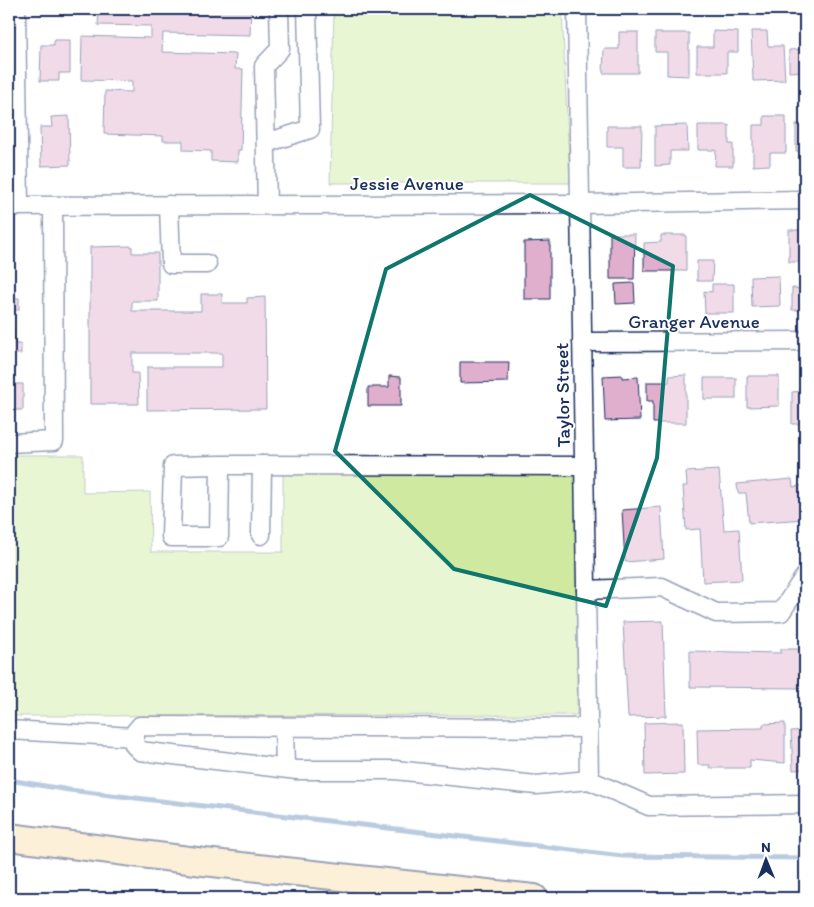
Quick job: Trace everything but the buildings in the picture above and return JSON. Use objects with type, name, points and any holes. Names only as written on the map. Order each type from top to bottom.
[{"type":"highway","points":[[9,837],[204,862],[534,898]]},
{"type":"street","points":[[14,206],[16,9]]},
{"type":"street","points":[[279,9],[280,49]]},
{"type":"street","points":[[266,143],[310,129],[307,9]]},
{"type":"street","name":"Taylor Street","points":[[577,9],[590,780]]},
{"type":"street","points":[[267,205],[264,66],[280,49],[308,48]]},
{"type":"street","name":"Jessie Avenue","points":[[14,206],[580,204],[805,200]]},
{"type":"street","points":[[169,205],[171,264],[207,264]]},
{"type":"street","points":[[9,443],[54,441],[52,206]]},
{"type":"street","name":"Granger Avenue","points":[[582,342],[805,341]]},
{"type":"street","points":[[220,465],[219,537],[171,537],[172,466],[220,465],[262,465],[584,466]]},
{"type":"street","points":[[262,465],[262,535]]},
{"type":"street","points":[[586,590],[662,587],[716,613],[781,612],[805,576]]},
{"type":"street","points":[[589,728],[140,726],[136,728],[135,737],[136,749],[140,751],[285,768],[396,770],[536,785],[590,780],[649,806],[805,804]]},
{"type":"street","points":[[284,726],[285,768]]},
{"type":"street","points":[[9,730],[135,737]]},
{"type":"highlighted area","points":[[530,195],[673,266],[657,458],[606,606],[454,569],[335,451],[386,269]]},
{"type":"green space","points":[[334,9],[562,9],[570,183],[330,183]]},
{"type":"green space","points":[[9,455],[83,455],[83,493],[150,492],[151,552],[283,552],[283,471],[577,471],[577,715],[9,716]]},
{"type":"waterway","points":[[9,780],[69,790],[622,856],[805,858]]}]
